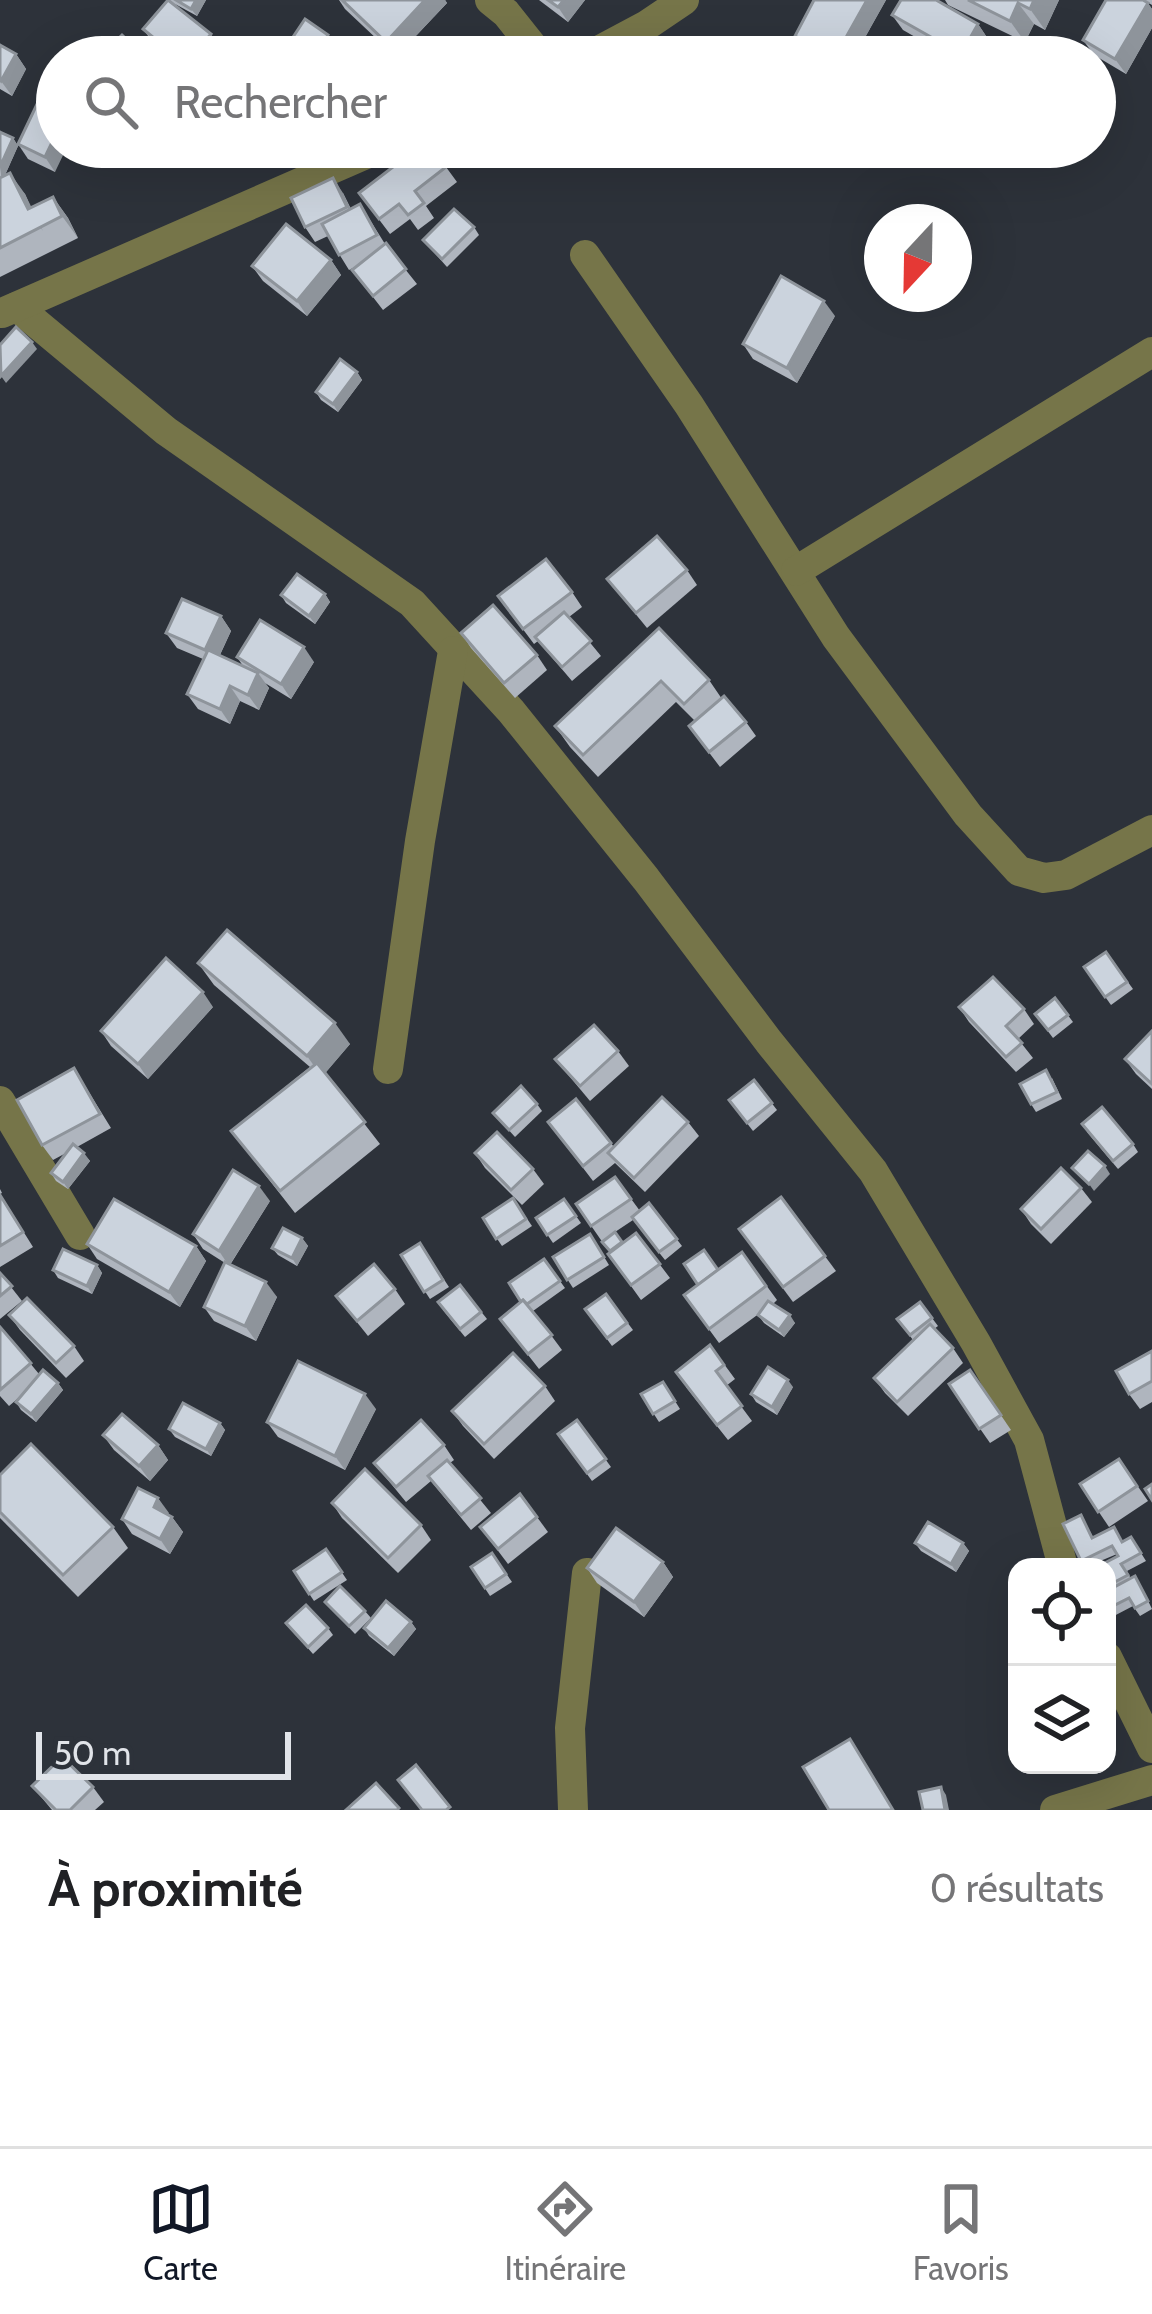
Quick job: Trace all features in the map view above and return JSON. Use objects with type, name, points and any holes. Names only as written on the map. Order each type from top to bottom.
[{"type":"street","points":[[490,0],[525,36]]},
{"type":"street","points":[[626,36],[684,0]]},
{"type":"street","points":[[332,168],[8,310],[166,431],[412,603],[511,711],[873,1172],[1029,1439],[1061,1558]]},
{"type":"street","points":[[586,255],[689,405],[836,638],[968,815],[1019,871],[1044,878],[1066,875],[1152,830]]},
{"type":"street","points":[[796,572],[1152,352]]},
{"type":"street","points":[[388,1069],[453,651]]},
{"type":"street","points":[[0,1101],[80,1235]]},
{"type":"street","points":[[573,1810],[570,1728],[587,1573]]},
{"type":"street","points":[[1111,1666],[1152,1748]]},
{"type":"street","points":[[1055,1810],[1152,1780]]},
{"type":"building","points":[[168,0],[211,34],[152,36],[143,29]]},
{"type":"building","points":[[342,0],[425,0],[392,36],[380,36]]},
{"type":"building","points":[[814,0],[867,0],[847,36],[795,36]]},
{"type":"building","points":[[901,0],[936,0],[978,24],[971,36],[929,36],[892,15]]},
{"type":"building","points":[[968,0],[1034,0],[1030,9],[1018,3],[1010,21]]},
{"type":"building","points":[[1106,0],[1148,3],[1116,57],[1116,36],[1085,36]]},
{"type":"building","points":[[305,19],[328,35],[327,36],[294,36]]},
{"type":"building","points":[[0,45],[16,54],[1,81],[0,80]]},
{"type":"building","points":[[36,106],[36,153],[18,144]]},
{"type":"building","points":[[0,132],[13,138],[0,167]]},
{"type":"building","points":[[392,168],[445,168],[415,191],[424,203],[408,215],[399,204],[379,219],[359,193]]},
{"type":"building","points":[[10,173],[28,209],[53,197],[62,216],[0,248],[0,178]]},
{"type":"building","points":[[333,178],[347,207],[305,227],[291,198]]},
{"type":"building","points":[[360,204],[377,235],[339,255],[322,224]]},
{"type":"building","points":[[454,209],[474,227],[442,259],[423,240]]},
{"type":"building","points":[[286,224],[331,260],[297,301],[252,266]]},
{"type":"building","points":[[386,243],[406,269],[373,296],[352,270]]},
{"type":"building","points":[[781,276],[824,301],[787,368],[743,344]]},
{"type":"building","points":[[16,327],[32,342],[1,376],[0,345]]},
{"type":"building","points":[[340,359],[357,372],[333,404],[316,392]]},
{"type":"building","points":[[657,536],[687,570],[636,613],[607,579]]},
{"type":"building","points":[[546,559],[572,592],[523,629],[498,596]]},
{"type":"building","points":[[297,574],[325,594],[309,616],[281,595]]},
{"type":"building","points":[[182,599],[221,616],[205,650],[166,633]]},
{"type":"building","points":[[493,605],[537,655],[504,683],[461,633]]},
{"type":"building","points":[[564,612],[591,641],[562,667],[535,637]]},
{"type":"building","points":[[260,620],[304,647],[281,684],[237,657]]},
{"type":"building","points":[[659,628],[709,680],[684,704],[661,681],[583,755],[555,726]]},
{"type":"building","points":[[208,650],[258,673],[248,695],[230,686],[220,709],[187,694]]},
{"type":"building","points":[[724,696],[746,722],[709,752],[689,726]]},
{"type":"building","points":[[227,930],[335,1023],[307,1056],[198,963]]},
{"type":"building","points":[[1106,952],[1127,982],[1105,997],[1084,967]]},
{"type":"building","points":[[166,958],[203,992],[138,1064],[101,1031]]},
{"type":"building","points":[[993,977],[1024,1009],[1006,1026],[1022,1043],[1006,1057],[959,1007]]},
{"type":"building","points":[[1055,998],[1068,1015],[1048,1030],[1035,1014]]},
{"type":"building","points":[[594,1025],[618,1051],[580,1086],[555,1059]]},
{"type":"building","points":[[1152,1031],[1152,1084],[1125,1059]]},
{"type":"building","points":[[317,1063],[365,1122],[280,1191],[231,1131]]},
{"type":"building","points":[[74,1068],[100,1114],[42,1145],[17,1100]]},
{"type":"building","points":[[1046,1070],[1057,1092],[1031,1104],[1020,1084]]},
{"type":"building","points":[[754,1080],[772,1103],[747,1123],[729,1100]]},
{"type":"building","points":[[521,1086],[537,1104],[509,1130],[493,1113]]},
{"type":"building","points":[[662,1097],[688,1122],[634,1178],[608,1153]]},
{"type":"building","points":[[576,1099],[611,1143],[583,1166],[548,1122]]},
{"type":"building","points":[[1102,1107],[1133,1144],[1113,1161],[1082,1124]]},
{"type":"building","points":[[497,1132],[533,1169],[511,1190],[475,1153]]},
{"type":"building","points":[[73,1144],[84,1153],[63,1182],[51,1173]]},
{"type":"building","points":[[1088,1151],[1105,1166],[1089,1184],[1072,1168]]},
{"type":"building","points":[[1061,1168],[1081,1188],[1041,1229],[1021,1209]]},
{"type":"building","points":[[233,1170],[259,1186],[219,1251],[193,1234]]},
{"type":"building","points":[[615,1177],[631,1199],[591,1226],[576,1204]]},
{"type":"building","points":[[0,1195],[23,1232],[0,1246]]},
{"type":"building","points":[[781,1197],[825,1256],[783,1287],[739,1229]]},
{"type":"building","points":[[513,1198],[526,1219],[496,1239],[483,1218]]},
{"type":"building","points":[[114,1199],[196,1246],[169,1292],[87,1244]]},
{"type":"building","points":[[564,1199],[576,1216],[547,1235],[536,1218]]},
{"type":"building","points":[[649,1203],[677,1239],[659,1252],[632,1217]]},
{"type":"building","points":[[283,1228],[302,1238],[292,1258],[272,1248]]},
{"type":"building","points":[[615,1232],[622,1242],[610,1251],[602,1242]]},
{"type":"building","points":[[636,1233],[660,1264],[631,1285],[608,1254]]},
{"type":"building","points":[[590,1234],[604,1257],[567,1280],[553,1257]]},
{"type":"building","points":[[420,1243],[443,1280],[424,1292],[401,1255]]},
{"type":"building","points":[[63,1249],[97,1265],[87,1286],[53,1270]]},
{"type":"building","points":[[704,1250],[718,1270],[698,1285],[684,1264]]},
{"type":"building","points":[[742,1252],[766,1286],[709,1329],[684,1295]]},
{"type":"building","points":[[544,1259],[560,1281],[527,1304],[521,1302],[509,1283]]},
{"type":"building","points":[[225,1262],[266,1282],[245,1326],[204,1307]]},
{"type":"building","points":[[374,1264],[395,1289],[357,1321],[336,1296]]},
{"type":"building","points":[[0,1273],[12,1286],[0,1296]]},
{"type":"building","points":[[460,1285],[481,1312],[460,1329],[438,1302]]},
{"type":"building","points":[[606,1294],[627,1323],[607,1338],[585,1309]]},
{"type":"building","points":[[27,1298],[74,1346],[56,1363],[9,1315]]},
{"type":"building","points":[[523,1300],[552,1335],[528,1354],[500,1319]]},
{"type":"building","points":[[768,1301],[790,1315],[779,1330],[758,1315]]},
{"type":"building","points":[[920,1302],[932,1318],[910,1335],[897,1319]]},
{"type":"building","points":[[930,1324],[953,1348],[897,1402],[874,1378]]},
{"type":"building","points":[[0,1327],[31,1363],[0,1390]]},
{"type":"building","points":[[710,1345],[724,1365],[716,1371],[742,1406],[717,1425],[676,1372]]},
{"type":"building","points":[[1152,1351],[1152,1381],[1129,1394],[1116,1371]]},
{"type":"building","points":[[513,1353],[545,1386],[484,1444],[452,1411]]},
{"type":"building","points":[[298,1361],[365,1394],[335,1456],[267,1422]]},
{"type":"building","points":[[768,1367],[788,1380],[772,1407],[751,1394]]},
{"type":"building","points":[[43,1370],[58,1383],[31,1414],[16,1402]]},
{"type":"building","points":[[970,1370],[1001,1415],[979,1429],[949,1384]]},
{"type":"building","points":[[663,1382],[675,1401],[653,1414],[641,1394]]},
{"type":"building","points":[[183,1403],[220,1423],[206,1449],[169,1429]]},
{"type":"building","points":[[122,1414],[158,1445],[139,1466],[103,1435]]},
{"type":"building","points":[[421,1420],[444,1445],[396,1487],[374,1463]]},
{"type":"building","points":[[577,1420],[606,1459],[587,1473],[558,1434]]},
{"type":"building","points":[[31,1444],[113,1527],[63,1575],[0,1512],[0,1475]]},
{"type":"building","points":[[1119,1459],[1137,1486],[1098,1512],[1080,1484]]},
{"type":"building","points":[[447,1460],[481,1498],[461,1515],[428,1476]]},
{"type":"building","points":[[365,1469],[421,1525],[388,1558],[332,1503]]},
{"type":"building","points":[[138,1488],[158,1498],[154,1507],[172,1517],[160,1539],[122,1519]]},
{"type":"building","points":[[520,1494],[537,1517],[498,1549],[480,1527]]},
{"type":"building","points":[[1081,1515],[1092,1538],[1114,1527],[1122,1542],[1131,1537],[1141,1553],[1121,1564],[1128,1575],[1116,1581],[1114,1558],[1118,1556],[1112,1546],[1080,1558],[1063,1524]]},
{"type":"building","points":[[928,1522],[963,1543],[951,1564],[915,1543]]},
{"type":"building","points":[[616,1528],[663,1562],[634,1602],[587,1568]]},
{"type":"building","points":[[326,1549],[342,1572],[309,1594],[294,1571]]},
{"type":"building","points":[[492,1553],[506,1574],[485,1588],[471,1567]]},
{"type":"building","points":[[1135,1576],[1148,1601],[1135,1608],[1129,1598],[1116,1604],[1116,1586]]},
{"type":"building","points":[[340,1586],[365,1611],[349,1626],[325,1602]]},
{"type":"building","points":[[386,1601],[411,1622],[388,1648],[364,1628]]},
{"type":"building","points":[[306,1605],[328,1628],[308,1647],[286,1623]]},
{"type":"building","points":[[850,1739],[893,1810],[829,1810],[803,1767]]},
{"type":"building","points":[[62,1757],[93,1787],[70,1810],[56,1810],[32,1786]]},
{"type":"building","points":[[416,1765],[450,1807],[446,1810],[422,1810],[398,1780]]},
{"type":"building","points":[[376,1783],[397,1810],[346,1810]]},
{"type":"building","points":[[941,1787],[945,1810],[923,1810],[919,1792]]}]
